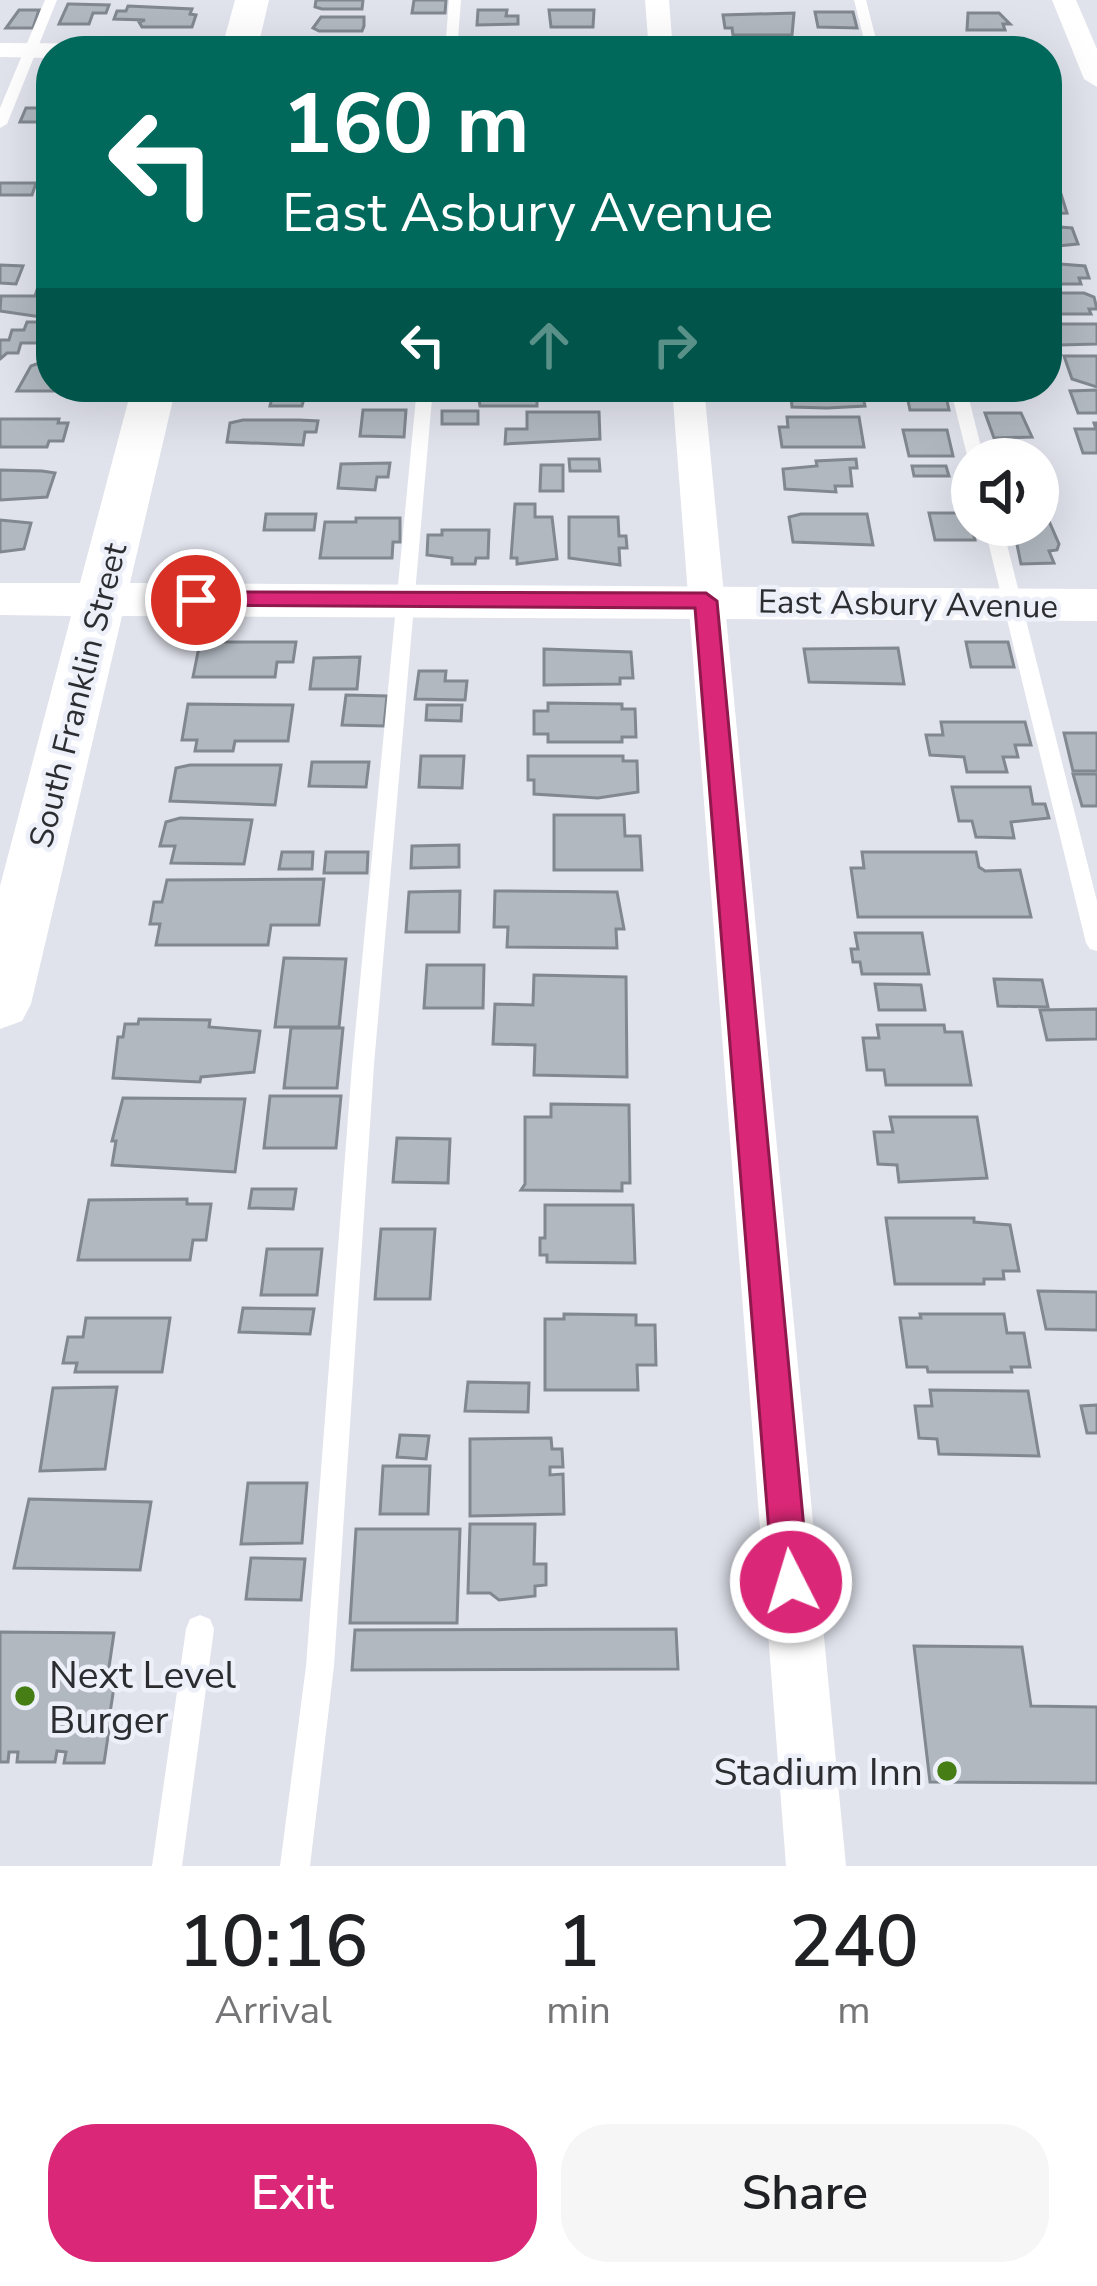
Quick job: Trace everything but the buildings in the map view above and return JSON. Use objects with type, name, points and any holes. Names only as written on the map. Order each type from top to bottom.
[{"type":"street","points":[[243,36],[252,0]]},
{"type":"street","points":[[657,0],[660,36]]},
{"type":"street","points":[[1064,0],[1094,63]]},
{"type":"street","points":[[0,50],[36,50]]},
{"type":"street","points":[[1062,57],[1094,63]]},
{"type":"street","name":"South Franklin Street","points":[[0,1004],[150,402]]},
{"type":"street","points":[[689,402],[816,1866]]},
{"type":"street","name":"East Asbury Avenue","points":[[0,599],[1097,604]]},
{"type":"lane","points":[[37,36],[51,0]]},
{"type":"lane","points":[[452,36],[455,0]]},
{"type":"lane","points":[[860,0],[869,36]]},
{"type":"lane","points":[[0,124],[36,38]]},
{"type":"lane","points":[[296,1866],[320,1666],[363,1065],[424,402]]},
{"type":"lane","points":[[962,402],[971,438]]},
{"type":"lane","points":[[998,546],[1097,943]]},
{"type":"lane","points":[[167,1866],[200,1628]]},
{"type":"place","name":"Next Level Burger","points":[[25,1696]]},
{"type":"place","name":"Stadium Inn","points":[[947,1771]]},
{"type":"route","points":[[196,600],[706,601],[791,1582]]}]
